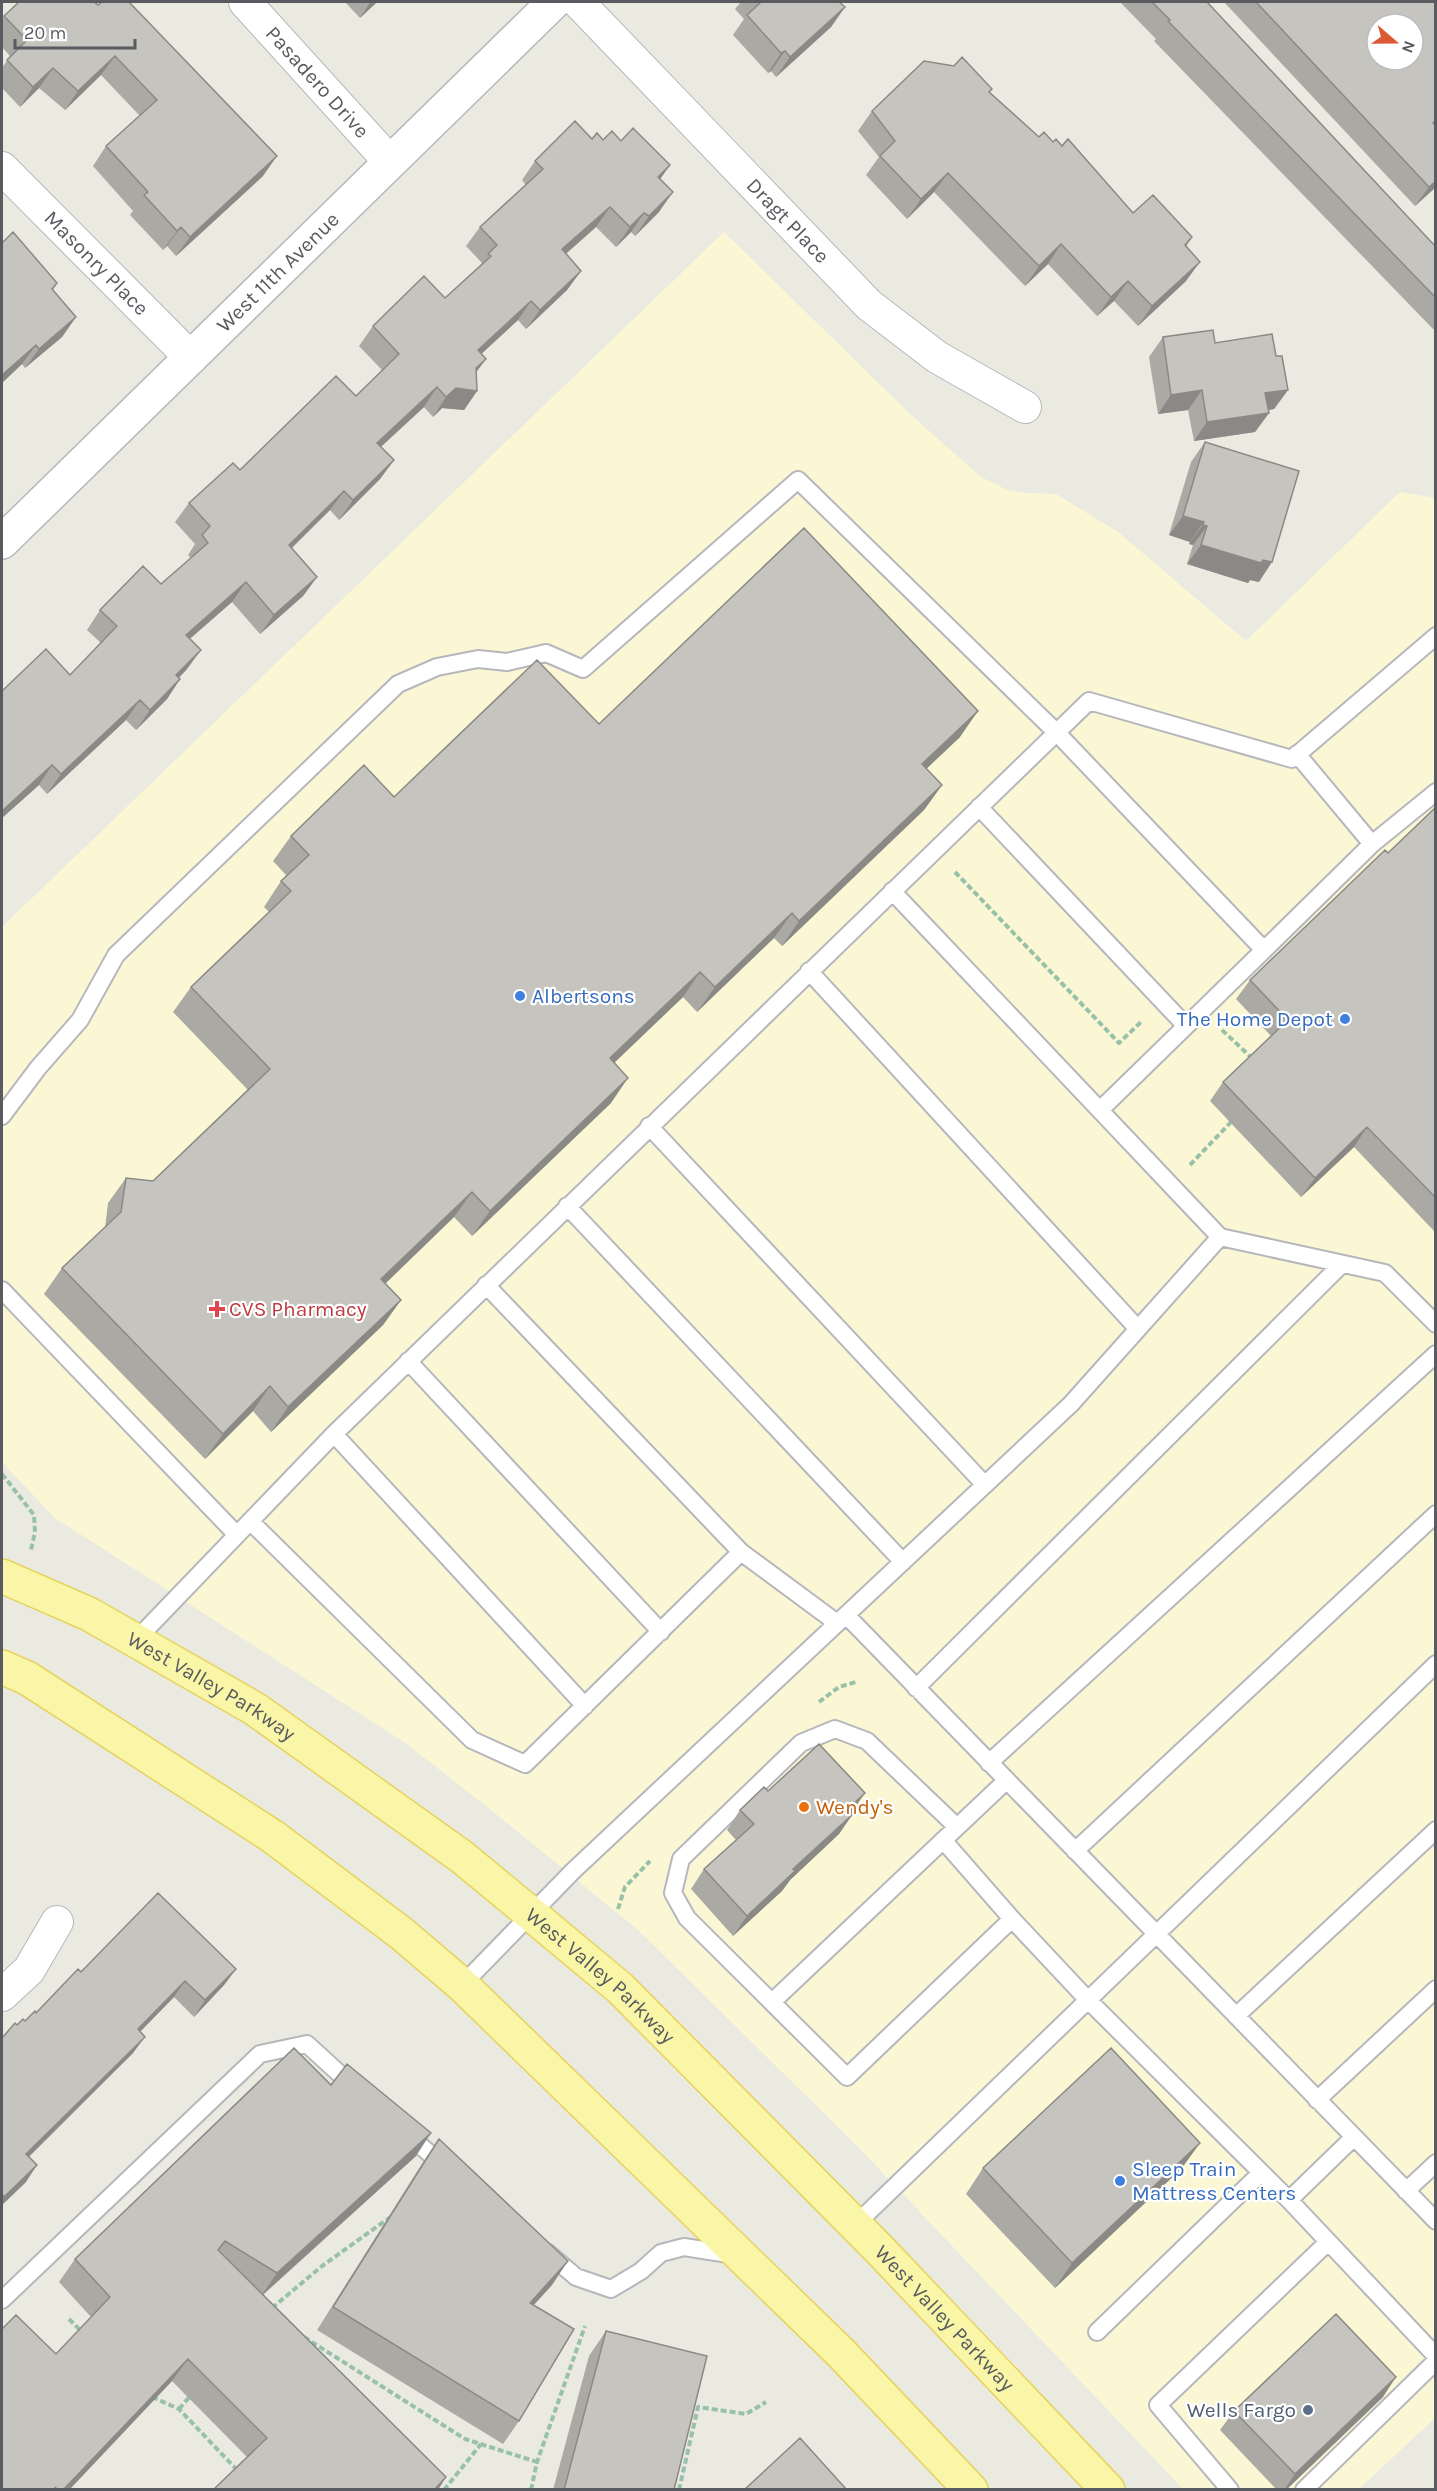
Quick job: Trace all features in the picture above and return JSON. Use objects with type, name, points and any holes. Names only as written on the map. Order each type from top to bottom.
[{"type":"main road","name":"West Valley Parkway","points":[[12,1581],[88,1614],[255,1710],[462,1857],[531,1914],[620,1988],[854,2226],[1108,2490]]},
{"type":"main road","points":[[2,1667],[27,1678],[272,1836],[401,1933],[462,1984],[841,2353],[971,2490]]},
{"type":"street","name":"Pasadero Drive","points":[[244,2],[390,162]]},
{"type":"street","name":"West 11th Avenue","points":[[2,542],[554,2]]},
{"type":"street","name":"Dragt Place","points":[[578,2],[869,305],[937,357],[1024,407]]},
{"type":"street","name":"Masonry Place","points":[[2,168],[191,358]]},
{"type":"street","points":[[2,1995],[28,1970],[57,1922]]},
{"type":"lane","points":[[2,1116],[38,1068],[80,1020],[116,955],[398,684],[437,667],[478,659],[507,662],[546,653],[583,669],[798,480],[1057,733],[1264,950]]},
{"type":"lane","points":[[135,1641],[334,1434],[408,1361],[1089,701],[1292,759],[1436,636]]},
{"type":"lane","points":[[1297,754],[1372,844]]},
{"type":"lane","points":[[1100,1110],[1372,844],[1436,792]]},
{"type":"lane","points":[[979,807],[1186,1026]]},
{"type":"lane","points":[[892,891],[1221,1238],[1385,1273],[1436,1324]]},
{"type":"lane","points":[[808,971],[1138,1329]]},
{"type":"lane","points":[[649,1126],[985,1485]]},
{"type":"lane","points":[[567,1206],[903,1562]]},
{"type":"lane","points":[[462,1984],[573,1871],[1071,1404],[1221,1238]]},
{"type":"lane","points":[[916,1688],[1342,1264]]},
{"type":"lane","points":[[486,1285],[741,1552],[841,1619],[916,1688],[1436,2221]]},
{"type":"lane","points":[[2,1290],[237,1535]]},
{"type":"lane","points":[[989,1762],[1436,1354]]},
{"type":"lane","points":[[408,1361],[661,1632]]},
{"type":"lane","points":[[334,1434],[585,1706]]},
{"type":"lane","points":[[1075,1851],[1436,1514]]},
{"type":"lane","points":[[250,1521],[472,1740],[525,1764],[741,1552]]},
{"type":"lane","points":[[854,2226],[1436,1664]]},
{"type":"lane","points":[[957,1827],[867,1741],[835,1729],[801,1743],[681,1859],[673,1893],[687,1918],[847,2077],[1012,1918]]},
{"type":"lane","points":[[772,2002],[1006,1780]]},
{"type":"lane","points":[[1236,2016],[1436,1830]]},
{"type":"lane","points":[[943,1840],[1088,1999],[1289,2200],[1436,2356]]},
{"type":"lane","points":[[1317,2100],[1436,1989]]},
{"type":"lane","points":[[2,2300],[260,2054],[307,2044],[365,2097]]},
{"type":"lane","points":[[391,2119],[459,2179]]},
{"type":"lane","points":[[1289,2200],[1354,2137]]},
{"type":"lane","points":[[1406,2191],[1436,2163]]},
{"type":"lane","points":[[1097,2332],[1261,2173]]},
{"type":"lane","points":[[531,2239],[576,2277],[611,2289],[641,2271],[661,2253],[684,2247],[739,2255]]},
{"type":"lane","points":[[1230,2490],[1158,2405],[1328,2242]]},
{"type":"lane","points":[[1304,2490],[1436,2361]]},
{"type":"path","points":[[934,850],[1119,1043],[1143,1020],[1167,1006]]},
{"type":"path","points":[[1201,1011],[1257,1063]]},
{"type":"path","points":[[1171,1185],[1234,1119]]},
{"type":"path","points":[[2,1474],[34,1515],[35,1532],[12,1581]]},
{"type":"path","points":[[266,2313],[322,2265],[395,2213]]},
{"type":"path","points":[[69,2319],[86,2335]]},
{"type":"path","points":[[531,2490],[537,2462],[585,2326]]},
{"type":"path","points":[[296,2332],[465,2439],[537,2462]]},
{"type":"path","points":[[179,2409],[195,2391]]},
{"type":"path","points":[[144,2393],[179,2409],[240,2473]]},
{"type":"path","points":[[679,2490],[698,2407],[746,2414],[766,2402]]},
{"type":"path","points":[[444,2490],[481,2444]]},
{"type":"shaded area","points":[[724,232],[910,414],[981,477],[1007,490],[1056,494],[1118,532],[1246,641],[1400,492],[1435,498],[1436,2417],[1359,2489],[1183,2489],[862,2151],[638,1930],[404,1742],[55,1518],[2,1462],[2,927]]},
{"type":"building","points":[[19,2],[94,2],[98,5],[102,2],[129,2],[277,156],[190,237],[181,227],[177,231],[144,195],[148,192],[106,146],[157,100],[115,56],[78,91],[53,68],[33,87],[7,60],[27,40],[4,16]]},
{"type":"building","points":[[761,2],[839,2],[845,7],[790,57],[785,51],[781,53],[747,15]]},
{"type":"building","points":[[1152,2],[1207,2],[1436,247],[1436,298],[1168,21],[1170,20]]},
{"type":"building","points":[[1256,2],[1436,2],[1436,120],[1433,123],[1436,126],[1436,181],[1429,187]]},
{"type":"building","points":[[962,57],[992,89],[989,92],[1039,137],[1044,132],[1053,142],[1056,139],[1062,146],[1068,139],[1133,213],[1153,195],[1192,237],[1185,245],[1200,262],[1152,306],[1128,281],[1111,297],[1061,244],[1039,266],[948,173],[921,199],[880,156],[895,141],[872,111],[924,61],[954,66]]},
{"type":"building","points":[[575,121],[592,139],[597,133],[603,140],[612,131],[621,141],[633,128],[670,165],[658,177],[673,192],[649,216],[644,213],[630,227],[610,207],[562,249],[581,271],[540,310],[531,301],[478,350],[486,359],[476,368],[477,391],[456,388],[446,397],[437,387],[377,443],[394,460],[353,500],[344,491],[289,545],[317,577],[274,615],[246,582],[186,635],[201,650],[176,675],[180,679],[150,710],[140,700],[61,774],[52,765],[2,811],[2,691],[46,649],[70,675],[117,626],[100,610],[143,566],[161,584],[208,543],[202,535],[210,526],[189,503],[233,463],[240,470],[336,376],[356,396],[399,354],[373,326],[424,276],[445,298],[491,256],[488,254],[497,245],[480,227],[543,169],[535,161]]},
{"type":"building","points":[[13,232],[57,283],[52,289],[76,317],[39,349],[36,345],[2,375],[2,243]]},
{"type":"building","points":[[1213,330],[1215,343],[1272,334],[1276,356],[1282,356],[1288,390],[1265,393],[1269,413],[1207,422],[1202,390],[1171,395],[1163,337]]},
{"type":"building","points":[[1205,442],[1299,471],[1272,562],[1263,560],[1261,563],[1201,545],[1207,526],[1203,525],[1204,522],[1183,516]]},
{"type":"building","points":[[804,528],[978,711],[922,764],[942,785],[799,921],[792,913],[715,987],[700,972],[610,1058],[628,1078],[490,1211],[472,1192],[381,1279],[401,1300],[288,1407],[270,1386],[223,1434],[62,1268],[121,1212],[126,1178],[153,1181],[270,1069],[191,987],[291,891],[281,881],[309,855],[291,836],[364,765],[394,797],[537,660],[599,724]]},
{"type":"building","name":"The Home Depot","points":[[1436,807],[1436,1198],[1367,1127],[1315,1178],[1223,1082],[1288,1020],[1250,980],[1385,850],[1388,853]]},
{"type":"building","points":[[819,1744],[865,1793],[848,1809],[853,1814],[793,1869],[795,1871],[747,1916],[704,1869],[754,1824],[740,1810],[764,1787],[768,1791]]},
{"type":"building","points":[[158,1893],[236,1969],[205,2000],[185,1981],[138,2029],[145,2037],[26,2154],[37,2165],[4,2197],[2,2194],[2,2038],[15,2023],[17,2025],[35,2011],[36,2013],[78,1969],[81,1972]]},
{"type":"building","points":[[294,2048],[331,2085],[347,2064],[431,2133],[277,2273],[225,2241],[218,2250],[446,2477],[434,2490],[213,2490],[267,2438],[188,2359],[63,2490],[55,2487],[56,2490],[2,2490],[2,2329],[16,2315],[56,2354],[110,2297],[75,2259]]},
{"type":"building","points":[[1111,2048],[1200,2143],[1072,2263],[983,2168]]},
{"type":"building","points":[[439,2139],[568,2261],[530,2303],[574,2329],[519,2421],[333,2307]]},
{"type":"building","points":[[1336,2314],[1396,2377],[1295,2474],[1234,2411]]},
{"type":"building","points":[[606,2331],[707,2356],[674,2490],[564,2490]]},
{"type":"building","points":[[800,2438],[847,2490],[744,2490]]},
{"type":"place","name":"Albertsons","points":[[520,996]]},
{"type":"place","name":"The Home Depot","points":[[1345,1019]]},
{"type":"place","name":"CVS Pharmacy","points":[[217,1309]]},
{"type":"place","name":"Wendy's","points":[[804,1807]]},
{"type":"place","name":"Sleep Train Mattress Centers","points":[[1120,2181]]},
{"type":"place","name":"Wells Fargo","points":[[1308,2410]]}]
